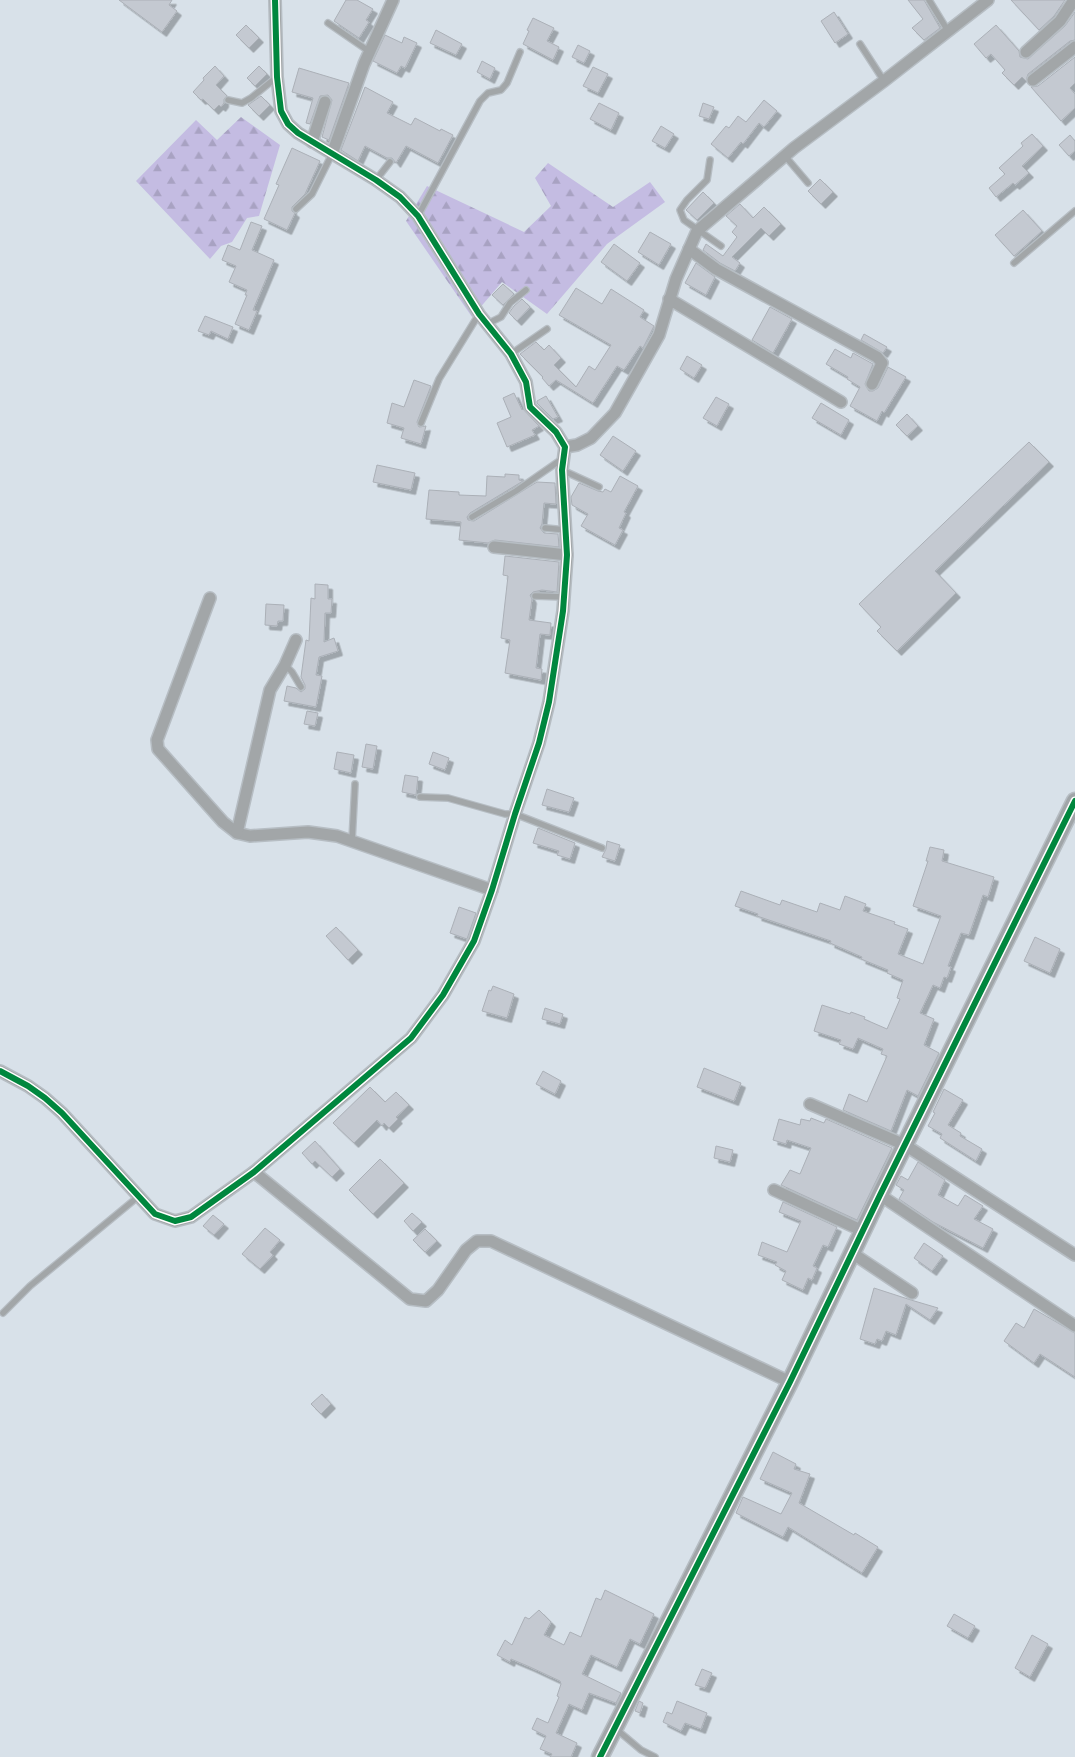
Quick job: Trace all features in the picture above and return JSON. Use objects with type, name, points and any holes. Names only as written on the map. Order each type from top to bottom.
[{"type":"street","points":[[0,1072],[28,1086],[56,1108],[155,1214],[176,1221],[191,1217],[254,1172],[384,1062],[411,1038],[443,995],[474,941],[539,743],[549,702],[564,597],[567,555],[562,465],[565,447],[556,432],[530,407],[526,382],[511,354],[480,314],[418,216],[400,197],[376,180],[312,142],[288,124],[281,112],[277,77],[275,0]]},
{"type":"street","points":[[332,154],[370,52],[393,0]]},
{"type":"street","points":[[565,447],[577,445],[591,438],[615,414],[660,335],[669,299],[697,231],[784,156],[988,0]]},
{"type":"street","points":[[1026,52],[1060,21],[1074,0]]},
{"type":"street","points":[[1034,80],[1075,47]]},
{"type":"street","points":[[312,142],[325,102]]},
{"type":"street","points":[[689,249],[716,269],[877,357],[882,363],[872,384]]},
{"type":"street","points":[[669,299],[841,402]]},
{"type":"street","points":[[494,547],[567,555]]},
{"type":"street","points":[[210,598],[157,740],[158,749],[222,822],[237,833],[250,836],[308,832],[337,836],[492,890]]},
{"type":"street","points":[[237,833],[270,690],[285,665],[296,640]]},
{"type":"street","points":[[600,1757],[790,1382],[880,1195],[1075,801]]},
{"type":"street","points":[[810,1104],[905,1145],[1075,1255]]},
{"type":"street","points":[[254,1172],[410,1298],[426,1301],[438,1290],[466,1250],[477,1241],[491,1241],[790,1382]]},
{"type":"street","points":[[774,1190],[863,1231]]},
{"type":"street","points":[[880,1195],[1075,1326]]},
{"type":"street","points":[[852,1253],[912,1293]]},
{"type":"lane","points":[[929,0],[948,32]]},
{"type":"lane","points":[[328,23],[370,52]]},
{"type":"lane","points":[[860,44],[884,81]]},
{"type":"lane","points":[[418,216],[480,101],[488,93],[501,90],[507,83],[520,52]]},
{"type":"lane","points":[[228,100],[242,102],[252,98],[277,77]]},
{"type":"lane","points":[[296,209],[312,194],[332,154]]},
{"type":"lane","points":[[784,156],[808,183]]},
{"type":"lane","points":[[710,160],[708,180],[687,200],[680,210],[684,220],[720,246]]},
{"type":"lane","points":[[376,180],[390,162]]},
{"type":"lane","points":[[1014,263],[1075,211]]},
{"type":"lane","points":[[487,324],[501,317],[510,303],[526,290]]},
{"type":"lane","points":[[421,423],[439,379],[480,314]]},
{"type":"lane","points":[[511,354],[547,329]]},
{"type":"lane","points":[[472,517],[562,465],[599,487]]},
{"type":"lane","points":[[545,528],[566,530]]},
{"type":"lane","points":[[535,596],[564,597]]},
{"type":"lane","points":[[285,665],[292,672],[301,687]]},
{"type":"lane","points":[[352,841],[355,784]]},
{"type":"lane","points":[[420,797],[448,798],[505,814],[515,814],[602,848]]},
{"type":"lane","points":[[3,1314],[30,1286],[139,1196]]},
{"type":"lane","points":[[615,1728],[641,1750],[655,1757]]},
{"type":"green space","points":[[241,117],[280,145],[259,216],[247,218],[232,242],[221,246],[210,259],[136,181],[196,120],[217,140]]},
{"type":"green space","points":[[548,163],[613,207],[650,182],[665,202],[607,244],[547,314],[502,282],[472,317],[406,221],[427,186],[524,232],[551,206],[535,178]]},
{"type":"building","points":[[119,0],[172,0],[169,5],[177,11],[162,32]]},
{"type":"building","points":[[346,0],[357,0],[373,9],[366,20],[369,22],[359,38],[334,21]]},
{"type":"building","points":[[908,0],[924,0],[940,28],[924,40],[912,28],[923,19]]},
{"type":"building","points":[[1011,0],[1065,0],[1054,16],[1039,30]]},
{"type":"building","points":[[834,12],[848,34],[835,43],[821,21]]},
{"type":"building","points":[[1075,12],[1075,40],[1070,41],[1028,74],[1026,81],[1022,77],[1014,85],[1002,73],[1005,70],[991,54],[986,58],[974,44],[996,25],[1019,51],[1020,57],[1028,59],[1065,26]]},
{"type":"building","points":[[533,18],[554,28],[547,41],[559,47],[553,60],[523,44]]},
{"type":"building","points":[[246,25],[259,38],[249,48],[236,35]]},
{"type":"building","points":[[436,30],[462,44],[456,55],[430,43]]},
{"type":"building","points":[[385,35],[402,43],[404,37],[417,43],[405,68],[401,66],[397,73],[373,61]]},
{"type":"building","points":[[578,45],[590,51],[584,63],[572,57]]},
{"type":"building","points":[[1075,57],[1075,83],[1070,88],[1075,94],[1075,108],[1061,121],[1031,87],[1038,86]]},
{"type":"building","points":[[482,61],[495,68],[490,79],[477,72]]},
{"type":"building","points":[[215,66],[224,76],[216,85],[227,96],[221,107],[219,105],[214,110],[193,92]]},
{"type":"building","points":[[259,66],[267,74],[255,86],[247,78]]},
{"type":"building","points":[[593,67],[608,74],[598,93],[583,86]]},
{"type":"building","points":[[299,68],[349,83],[329,140],[322,137],[332,100],[328,95],[320,96],[310,124],[306,123],[313,98],[292,92]]},
{"type":"building","points":[[365,87],[393,102],[387,113],[411,125],[415,118],[440,131],[441,129],[453,135],[438,163],[406,146],[396,163],[392,158],[387,158],[365,146],[358,161],[341,150]]},
{"type":"building","points":[[261,96],[270,105],[259,116],[248,105]]},
{"type":"building","points":[[764,100],[777,111],[764,127],[759,123],[743,144],[741,142],[728,158],[711,144],[726,126],[729,128],[738,116],[746,122]]},
{"type":"building","points":[[599,103],[619,113],[611,130],[590,119]]},
{"type":"building","points":[[703,103],[714,107],[709,119],[699,116]]},
{"type":"building","points":[[661,126],[674,134],[665,148],[652,141]]},
{"type":"building","points":[[1032,134],[1043,146],[1022,166],[1029,173],[996,197],[989,188],[1005,174],[999,168],[1023,146],[1021,143]]},
{"type":"building","points":[[1070,135],[1075,141],[1075,151],[1069,156],[1059,145]]},
{"type":"building","points":[[292,148],[320,161],[305,194],[292,207],[292,211],[295,213],[287,230],[264,219],[279,185],[276,184]]},
{"type":"building","points":[[820,179],[833,192],[821,204],[808,191]]},
{"type":"building","points":[[703,192],[714,203],[697,220],[686,210]]},
{"type":"building","points":[[740,204],[753,218],[764,207],[781,224],[769,236],[761,228],[732,257],[740,263],[735,271],[720,263],[703,250],[706,244],[723,256],[737,237],[732,232],[737,226],[726,216]]},
{"type":"building","points":[[1023,210],[1042,231],[1014,256],[995,235]]},
{"type":"building","points":[[251,222],[262,226],[252,250],[274,260],[253,310],[257,311],[249,330],[235,324],[247,295],[245,295],[247,290],[229,282],[236,266],[222,260],[228,245],[240,250]]},
{"type":"building","points":[[650,232],[671,244],[659,265],[638,252]]},
{"type":"building","points":[[614,244],[640,263],[627,281],[601,262]]},
{"type":"building","points":[[696,263],[715,277],[706,295],[685,283]]},
{"type":"building","points":[[503,284],[514,294],[503,305],[492,295]]},
{"type":"building","points":[[576,288],[602,304],[611,289],[644,310],[640,317],[654,326],[643,348],[640,346],[624,370],[617,366],[593,403],[556,380],[549,386],[543,377],[520,354],[536,342],[544,350],[549,345],[561,358],[554,365],[576,387],[589,366],[595,370],[611,345],[559,315]]},
{"type":"building","points":[[522,299],[530,307],[517,321],[509,313]]},
{"type":"building","points":[[770,307],[792,319],[773,353],[752,340]]},
{"type":"building","points":[[205,316],[233,327],[228,339],[211,331],[209,335],[198,331]]},
{"type":"building","points":[[864,334],[887,347],[883,353],[861,340]]},
{"type":"building","points":[[835,349],[851,358],[853,353],[873,364],[865,384],[869,391],[878,388],[888,367],[906,377],[877,421],[850,406],[860,387],[847,379],[848,377],[826,364]]},
{"type":"building","points":[[687,356],[702,365],[694,378],[680,369]]},
{"type":"building","points":[[414,380],[431,386],[417,422],[419,427],[426,426],[421,444],[401,438],[404,428],[387,423],[392,403],[404,407]]},
{"type":"building","points":[[514,393],[522,410],[539,426],[532,430],[535,435],[507,447],[497,423],[511,417],[503,398]]},
{"type":"building","points":[[546,396],[558,417],[553,419],[537,403],[537,401]]},
{"type":"building","points":[[716,397],[729,404],[717,426],[703,418]]},
{"type":"building","points":[[821,403],[849,420],[841,435],[812,418]]},
{"type":"building","points":[[907,414],[918,426],[907,436],[896,425]]},
{"type":"building","points":[[613,436],[636,451],[623,471],[600,455]]},
{"type":"building","points":[[1029,442],[1049,462],[935,571],[956,593],[897,651],[877,631],[881,627],[859,604]]},
{"type":"building","points":[[377,465],[415,473],[411,490],[373,482]]},
{"type":"building","points":[[505,474],[519,475],[519,480],[523,481],[470,513],[467,517],[468,520],[474,521],[537,482],[555,483],[556,504],[544,503],[540,528],[544,533],[558,534],[559,547],[495,540],[488,543],[459,540],[461,522],[426,519],[429,490],[459,492],[459,495],[486,496],[487,476],[505,477]]},
{"type":"building","points":[[620,476],[638,486],[624,512],[626,513],[619,528],[623,530],[615,545],[581,526],[588,514],[572,505],[571,497],[579,483],[598,491],[603,492],[605,489],[611,492]]},
{"type":"building","points":[[505,556],[559,562],[557,592],[542,590],[533,592],[530,595],[532,599],[529,620],[551,623],[550,635],[540,634],[536,668],[542,669],[541,680],[505,673],[510,640],[501,638],[508,576],[503,575]]},
{"type":"building","points":[[315,584],[328,585],[328,599],[332,599],[331,613],[325,613],[324,642],[334,638],[338,651],[319,657],[316,675],[322,676],[316,707],[284,701],[287,686],[296,688],[301,692],[305,689],[301,677],[306,640],[309,641],[311,598],[315,599]]},
{"type":"building","points":[[266,604],[284,605],[283,621],[278,621],[277,626],[265,625]]},
{"type":"building","points":[[307,711],[318,713],[315,726],[304,724]]},
{"type":"building","points":[[366,744],[377,746],[373,769],[362,767]]},
{"type":"building","points":[[337,752],[354,755],[351,773],[334,769]]},
{"type":"building","points":[[433,752],[449,758],[445,770],[429,764]]},
{"type":"building","points":[[405,775],[418,777],[416,795],[402,792]]},
{"type":"building","points":[[547,789],[574,798],[569,812],[542,805]]},
{"type":"building","points":[[538,828],[575,843],[570,859],[557,855],[559,851],[533,843]]},
{"type":"building","points":[[607,841],[620,845],[615,861],[602,857]]},
{"type":"building","points":[[930,847],[944,850],[942,861],[994,877],[988,897],[983,895],[969,935],[961,933],[948,966],[951,967],[947,978],[944,977],[940,988],[933,985],[920,1013],[934,1019],[924,1045],[939,1053],[918,1096],[907,1090],[891,1131],[843,1110],[849,1094],[867,1102],[887,1056],[881,1054],[883,1049],[858,1038],[853,1049],[839,1044],[841,1040],[814,1031],[822,1005],[865,1017],[864,1019],[887,1029],[900,999],[897,998],[903,980],[887,973],[888,970],[830,943],[831,941],[757,916],[758,914],[735,906],[741,891],[780,905],[782,900],[817,912],[820,903],[840,910],[845,896],[866,904],[863,911],[895,922],[894,924],[908,929],[898,954],[923,964],[941,916],[913,906],[928,861],[926,861]]},
{"type":"building","points":[[459,907],[476,913],[467,939],[450,933]]},
{"type":"building","points":[[336,927],[358,950],[348,960],[326,936]]},
{"type":"building","points":[[1035,937],[1060,949],[1050,973],[1024,961]]},
{"type":"building","points":[[493,986],[514,994],[507,1018],[482,1011],[489,990],[491,991]]},
{"type":"building","points":[[545,1008],[563,1014],[560,1024],[542,1019]]},
{"type":"building","points":[[704,1068],[741,1083],[734,1101],[697,1087]]},
{"type":"building","points":[[543,1071],[561,1081],[555,1094],[536,1084]]},
{"type":"building","points":[[370,1087],[385,1102],[396,1092],[409,1105],[396,1117],[398,1119],[389,1128],[384,1123],[382,1126],[377,1120],[354,1143],[333,1123]]},
{"type":"building","points":[[944,1089],[963,1100],[948,1125],[961,1133],[960,1136],[982,1149],[976,1161],[940,1138],[942,1134],[928,1126]]},
{"type":"building","points":[[811,1118],[824,1123],[826,1119],[892,1148],[857,1220],[781,1185],[790,1170],[800,1174],[811,1148],[787,1140],[786,1144],[773,1140],[779,1119],[800,1125],[801,1119],[810,1121]]},
{"type":"building","points":[[315,1141],[340,1169],[332,1177],[315,1161],[312,1164],[302,1153]]},
{"type":"building","points":[[716,1146],[733,1150],[730,1162],[714,1158]]},
{"type":"building","points":[[380,1159],[404,1183],[373,1214],[349,1190]]},
{"type":"building","points":[[918,1162],[945,1180],[938,1195],[958,1206],[965,1195],[983,1206],[974,1219],[993,1229],[983,1248],[933,1222],[899,1199],[904,1190],[896,1185],[901,1176],[908,1180]]},
{"type":"building","points":[[783,1202],[837,1227],[828,1247],[823,1245],[813,1266],[817,1268],[812,1280],[808,1278],[803,1290],[782,1280],[786,1271],[775,1265],[777,1262],[758,1255],[762,1242],[787,1252],[801,1221],[779,1212]]},
{"type":"building","points":[[412,1213],[422,1222],[413,1231],[404,1221]]},
{"type":"building","points":[[213,1215],[224,1224],[214,1235],[203,1226]]},
{"type":"building","points":[[265,1228],[280,1240],[270,1252],[273,1255],[260,1269],[242,1254]]},
{"type":"building","points":[[425,1229],[437,1241],[425,1252],[413,1240]]},
{"type":"building","points":[[924,1243],[943,1256],[932,1271],[914,1258]]},
{"type":"building","points":[[874,1288],[938,1308],[930,1320],[906,1304],[896,1335],[886,1331],[882,1341],[877,1339],[875,1344],[860,1339]]},
{"type":"building","points":[[1034,1309],[1075,1333],[1075,1377],[1040,1354],[1034,1363],[1004,1341],[1016,1323],[1024,1328]]},
{"type":"building","points":[[322,1394],[331,1404],[321,1414],[311,1404]]},
{"type":"building","points":[[773,1452],[796,1464],[794,1469],[810,1474],[799,1503],[878,1547],[862,1573],[788,1527],[783,1537],[736,1513],[743,1497],[781,1514],[792,1493],[760,1479]]},
{"type":"building","points":[[605,1590],[654,1614],[640,1644],[630,1639],[617,1667],[591,1655],[582,1674],[621,1693],[616,1703],[589,1693],[582,1710],[569,1704],[556,1733],[577,1743],[571,1757],[550,1757],[552,1754],[540,1749],[546,1736],[532,1729],[537,1718],[548,1723],[559,1697],[557,1696],[561,1684],[560,1681],[511,1659],[510,1662],[497,1655],[505,1640],[512,1645],[525,1617],[529,1619],[539,1610],[551,1622],[544,1635],[564,1645],[570,1632],[581,1637],[596,1598],[601,1600]]},
{"type":"building","points":[[954,1614],[975,1626],[968,1638],[947,1626]]},
{"type":"building","points":[[1032,1635],[1048,1644],[1030,1677],[1015,1668]]},
{"type":"building","points":[[702,1669],[712,1673],[705,1688],[695,1685]]},
{"type":"building","points":[[639,1701],[643,1703],[640,1713],[635,1711]]},
{"type":"building","points":[[677,1701],[707,1713],[701,1729],[685,1723],[681,1731],[663,1722],[667,1712],[672,1714]]},
{"type":"cycle path","points":[[0,1071],[28,1086],[62,1113],[155,1214],[175,1221],[191,1217],[254,1172],[411,1038],[443,995],[474,941],[539,743],[549,702],[563,611],[567,555],[562,470],[565,447],[556,432],[530,407],[526,382],[511,354],[479,314],[418,216],[400,197],[376,180],[298,133],[288,124],[281,111],[277,77],[275,0]]},
{"type":"cycle path","points":[[600,1757],[790,1382],[880,1195],[1075,801]]}]
